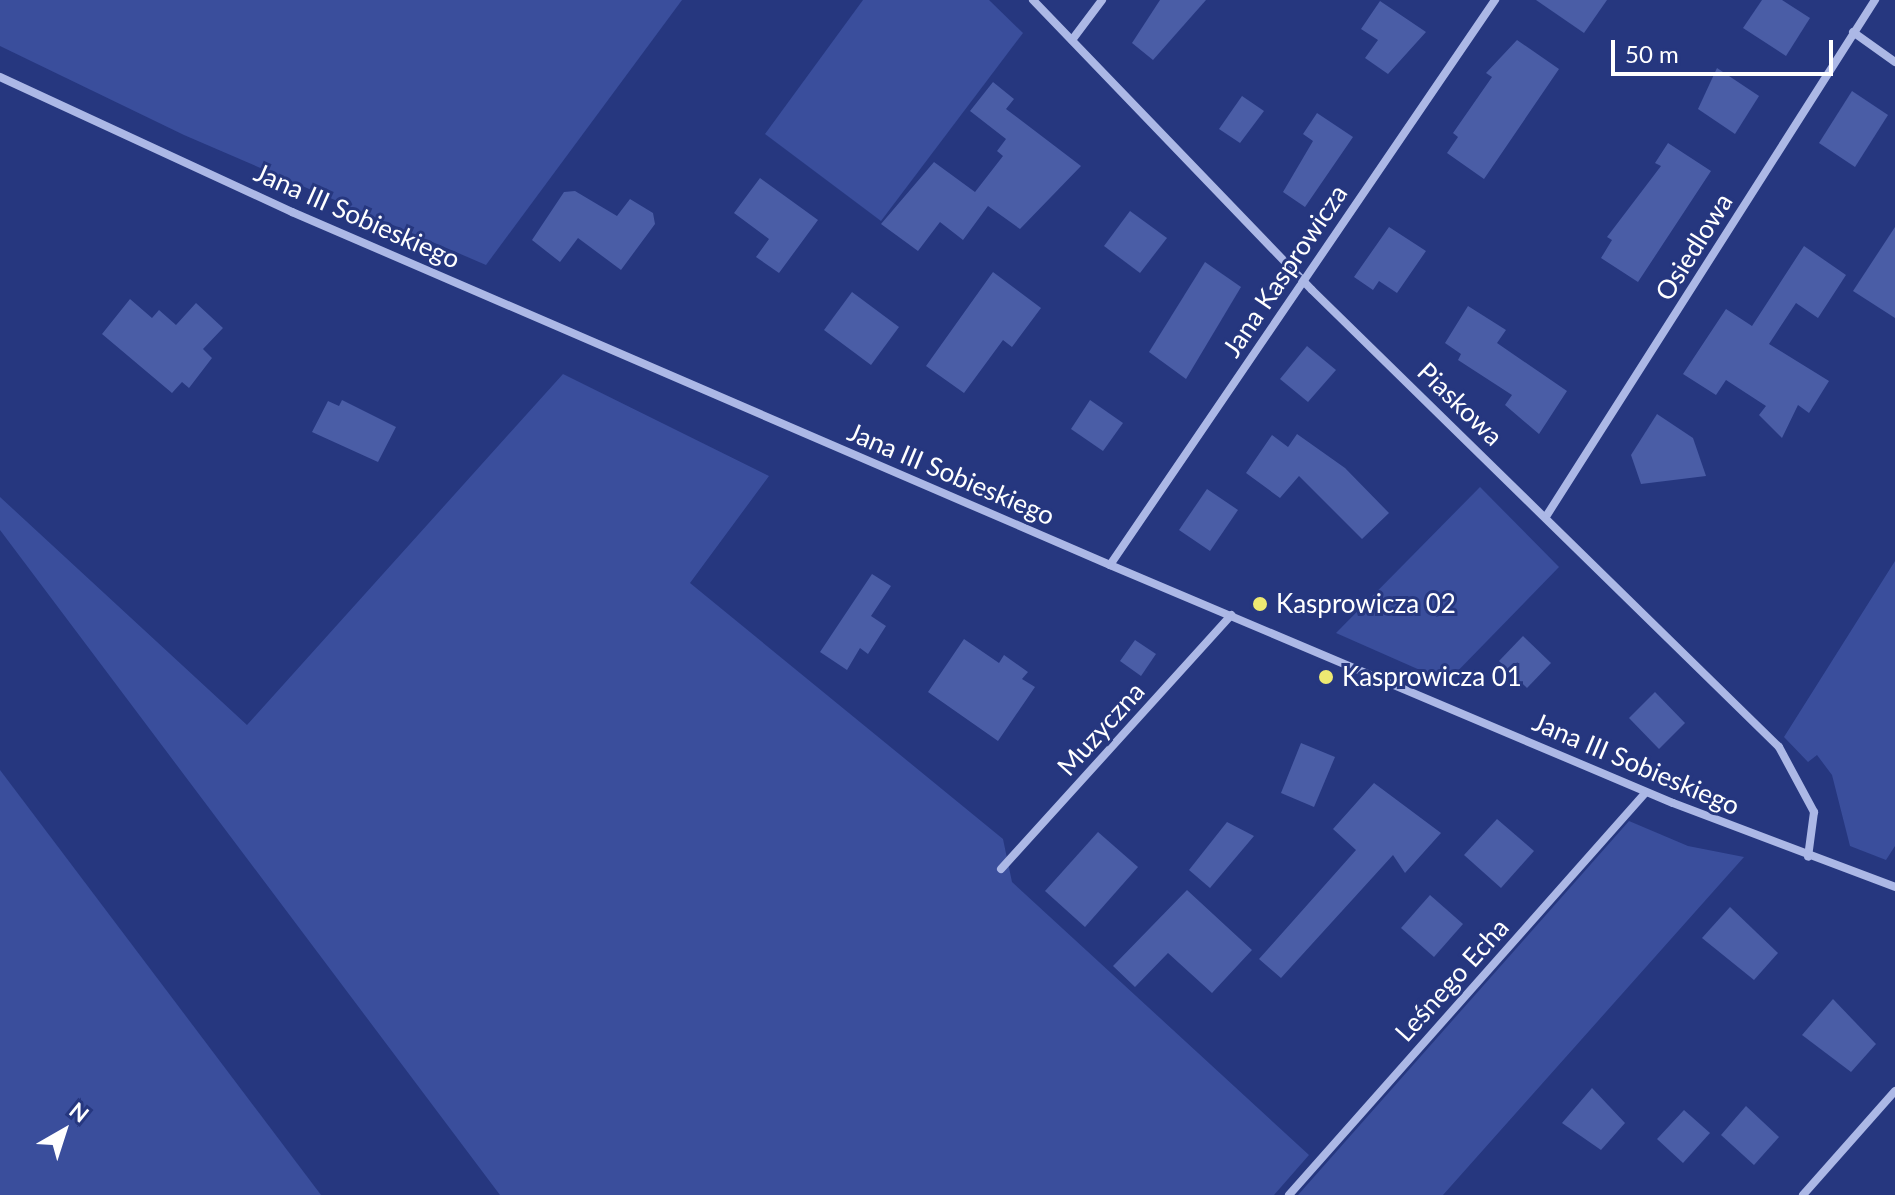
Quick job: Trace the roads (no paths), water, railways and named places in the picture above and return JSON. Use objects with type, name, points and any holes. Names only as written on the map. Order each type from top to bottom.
[{"type":"street","name":"Piaskowa","points":[[1033,0],[1303,280],[1547,515],[1779,747],[1814,812],[1808,857]]},
{"type":"street","points":[[1072,40],[1102,0]]},
{"type":"street","name":"Jana Kasprowicza","points":[[1110,565],[1495,0]]},
{"type":"street","name":"Osiedlowa","points":[[1547,515],[1875,0]]},
{"type":"street","points":[[1853,32],[1895,62]]},
{"type":"street","name":"Jana III Sobieskiego","points":[[0,77],[292,212],[1110,565],[1646,792],[1808,857],[1895,887]]},
{"type":"street","name":"Muzyczna","points":[[1001,869],[1231,615]]},
{"type":"street","name":"Leśnego Echa","points":[[1289,1195],[1646,792]]},
{"type":"street","points":[[1803,1195],[1895,1091]]},
{"type":"place","name":"Kasprowicza 02","points":[[1260,604]]},
{"type":"place","name":"Kasprowicza 01","points":[[1326,677]]}]
